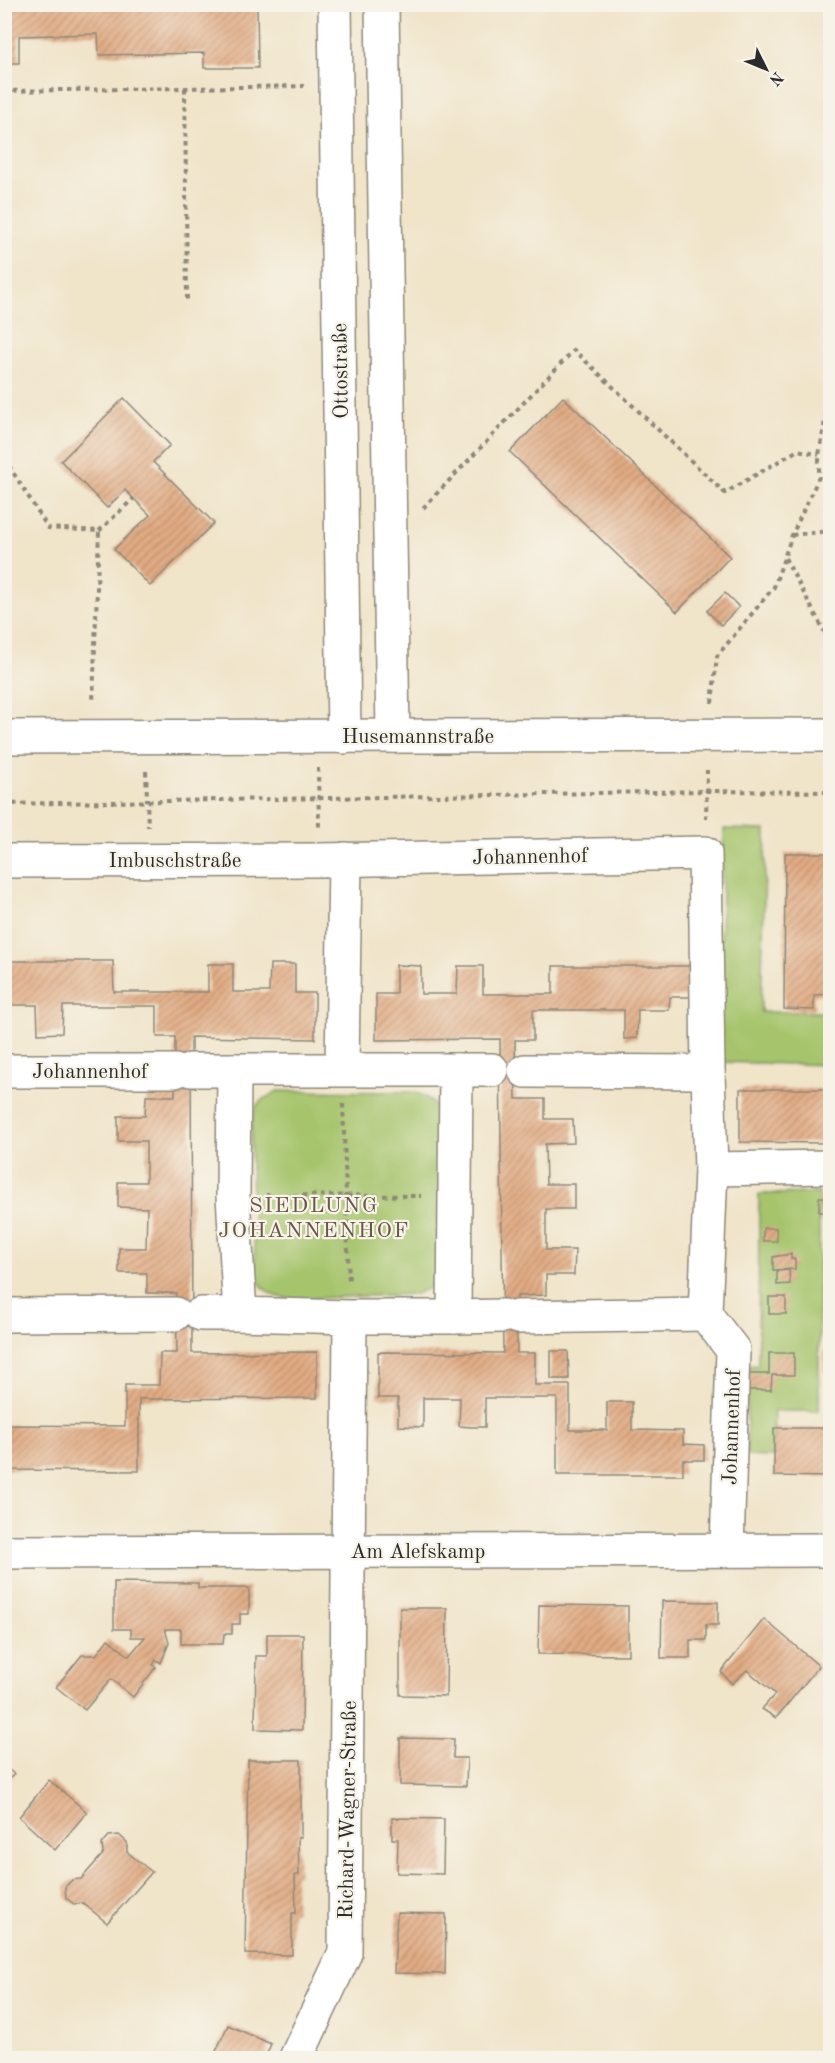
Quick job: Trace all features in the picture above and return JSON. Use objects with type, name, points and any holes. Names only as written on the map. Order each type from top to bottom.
[{"type":"street","name":"Ottostraße","points":[[335,4],[344,737]]},
{"type":"street","points":[[382,4],[393,736]]},
{"type":"street","name":"Husemannstraße","points":[[4,737],[828,735]]},
{"type":"street","points":[[4,1315],[240,1314],[454,1317],[705,1314],[711,1169],[705,853]]},
{"type":"street","name":"Johannenhof","points":[[345,859],[705,853]]},
{"type":"street","points":[[342,1069],[345,859]]},
{"type":"street","name":"Imbuschstraße","points":[[4,861],[345,859]]},
{"type":"street","points":[[234,1070],[233,1196],[240,1314]]},
{"type":"street","points":[[454,1317],[456,1070]]},
{"type":"street","name":"Johannenhof","points":[[4,1071],[492,1070]]},
{"type":"street","points":[[525,1071],[708,1072]]},
{"type":"street","points":[[711,1169],[831,1167]]},
{"type":"street","name":"Johannenhof","points":[[705,1314],[734,1350],[727,1549]]},
{"type":"street","points":[[349,1551],[350,1317]]},
{"type":"street","name":"Am Alefskamp","points":[[4,1552],[831,1550]]},
{"type":"street","name":"Richard-Wagner-Straße","points":[[296,2058],[345,1953],[349,1551]]},
{"type":"path","points":[[4,91],[336,85]]},
{"type":"path","points":[[185,88],[187,301]]},
{"type":"path","points":[[390,543],[574,350],[725,493],[798,450],[819,455]]},
{"type":"path","points":[[705,853],[708,736],[717,656],[774,587],[792,535],[819,477],[819,455],[831,393]]},
{"type":"path","points":[[4,458],[48,528],[99,531]]},
{"type":"path","points":[[92,737],[99,531],[134,498]]},
{"type":"path","points":[[792,535],[831,531]]},
{"type":"path","points":[[784,557],[830,642],[828,735]]},
{"type":"path","points":[[145,762],[148,814]]},
{"type":"path","points":[[318,785],[319,812]]},
{"type":"path","points":[[4,804],[147,804],[707,791],[831,792]]},
{"type":"path","points":[[342,1069],[350,1317]]},
{"type":"path","points":[[233,1196],[455,1196]]},
{"type":"green space","points":[[724,829],[766,830],[761,1012],[830,1012],[830,1065],[717,1062]]},
{"type":"green space","points":[[277,1091],[412,1092],[428,1098],[434,1105],[443,1121],[440,1273],[429,1288],[415,1294],[296,1299],[273,1294],[260,1284],[256,1278],[253,1217],[252,1119],[257,1105]]},
{"type":"green space","points":[[819,1193],[819,1411],[774,1411],[773,1457],[747,1456],[747,1366],[758,1365],[759,1194]]},
{"type":"building","points":[[4,4],[257,4],[258,68],[204,68],[204,53],[99,55],[98,34],[19,36],[19,63],[4,63]]},
{"type":"building","points":[[563,397],[730,557],[677,612],[510,452]]},
{"type":"building","points":[[124,398],[170,445],[153,462],[214,523],[150,586],[114,549],[150,515],[125,490],[107,508],[61,461]]},
{"type":"building","points":[[725,593],[739,607],[721,625],[707,611]]},
{"type":"building","points":[[785,853],[830,853],[830,994],[814,995],[814,1010],[784,1009]]},
{"type":"building","points":[[4,961],[113,961],[114,992],[208,992],[208,964],[233,964],[233,992],[269,992],[270,964],[295,964],[295,993],[315,993],[315,1039],[191,1037],[192,1353],[317,1352],[317,1398],[139,1399],[139,1471],[4,1470],[4,1425],[125,1426],[125,1385],[159,1385],[160,1353],[177,1353],[176,1293],[147,1293],[147,1273],[119,1273],[119,1248],[146,1248],[147,1208],[118,1207],[118,1182],[146,1182],[146,1141],[118,1141],[118,1116],[145,1116],[146,1096],[175,1096],[175,1037],[157,1037],[157,1006],[63,1006],[62,1033],[38,1034],[37,1005],[4,1005]]},
{"type":"building","points":[[396,965],[421,966],[421,994],[457,994],[458,966],[483,966],[483,994],[553,994],[553,966],[691,966],[691,997],[670,997],[669,1010],[638,1010],[637,1038],[624,1039],[624,1010],[533,1010],[533,1040],[515,1040],[516,1099],[545,1099],[545,1119],[573,1119],[574,1143],[545,1144],[546,1184],[574,1184],[574,1209],[546,1209],[546,1250],[575,1250],[574,1275],[546,1275],[546,1295],[517,1296],[517,1353],[535,1353],[535,1385],[570,1385],[570,1430],[607,1430],[607,1402],[632,1402],[632,1430],[683,1431],[683,1444],[704,1445],[704,1460],[683,1460],[683,1475],[557,1475],[557,1398],[485,1398],[485,1427],[472,1427],[459,1426],[460,1398],[423,1398],[423,1427],[398,1426],[398,1398],[378,1398],[378,1352],[503,1353],[500,1039],[376,1040],[376,994],[396,994]]},
{"type":"building","points":[[740,1089],[830,1089],[830,1143],[740,1142]]},
{"type":"building","points":[[819,1197],[830,1197],[830,1212],[819,1212]]},
{"type":"building","points":[[763,1228],[776,1228],[777,1241],[763,1241]]},
{"type":"building","points":[[791,1254],[791,1259],[795,1259],[795,1269],[773,1270],[773,1257]]},
{"type":"building","points":[[789,1270],[790,1284],[777,1285],[777,1271]]},
{"type":"building","points":[[769,1297],[786,1297],[786,1314],[769,1314]]},
{"type":"building","points":[[824,1349],[830,1349],[830,1372],[824,1372]]},
{"type":"building","points":[[551,1351],[568,1351],[569,1379],[551,1379]]},
{"type":"building","points":[[769,1353],[794,1353],[794,1375],[772,1375],[771,1390],[748,1390],[749,1374],[769,1374]]},
{"type":"building","points":[[774,1428],[830,1428],[830,1477],[774,1476]]},
{"type":"building","points":[[114,1582],[198,1583],[198,1588],[249,1588],[249,1614],[240,1614],[240,1624],[232,1624],[232,1634],[224,1634],[223,1644],[181,1644],[181,1629],[165,1629],[169,1643],[161,1663],[156,1660],[153,1665],[156,1667],[133,1697],[111,1679],[85,1710],[56,1687],[82,1655],[96,1655],[108,1639],[129,1656],[145,1637],[131,1637],[131,1629],[114,1629]]},
{"type":"building","points":[[662,1601],[718,1602],[718,1625],[706,1625],[706,1640],[690,1640],[690,1658],[661,1658]]},
{"type":"building","points":[[539,1605],[628,1606],[628,1655],[538,1654]]},
{"type":"building","points":[[400,1608],[447,1608],[446,1696],[400,1695]]},
{"type":"building","points":[[764,1619],[819,1666],[776,1718],[762,1709],[775,1694],[747,1670],[732,1684],[721,1672]]},
{"type":"building","points":[[267,1634],[303,1634],[302,1730],[255,1729],[256,1656],[267,1656]]},
{"type":"building","points":[[400,1738],[454,1739],[453,1758],[467,1758],[466,1786],[400,1785]]},
{"type":"building","points":[[248,1760],[301,1760],[301,1837],[298,1837],[299,1875],[295,1875],[296,1913],[292,1913],[292,1955],[245,1954]]},
{"type":"building","points":[[4,1766],[14,1774],[4,1785]]},
{"type":"building","points":[[49,1780],[87,1812],[55,1850],[19,1817]]},
{"type":"building","points":[[392,1818],[444,1819],[443,1874],[397,1873],[398,1839],[392,1839]]},
{"type":"building","points":[[119,1835],[127,1842],[127,1852],[152,1872],[107,1923],[83,1903],[74,1904],[66,1898],[65,1887],[72,1880],[81,1879],[103,1854],[102,1844],[109,1836]]},
{"type":"building","points":[[397,1913],[446,1914],[445,1974],[394,1973]]},
{"type":"building","points":[[228,2025],[271,2044],[265,2058],[213,2058]]},
{"type":"district","name":"SIEDLUNG JOHANNENHOF","points":[[314,1216]]}]
